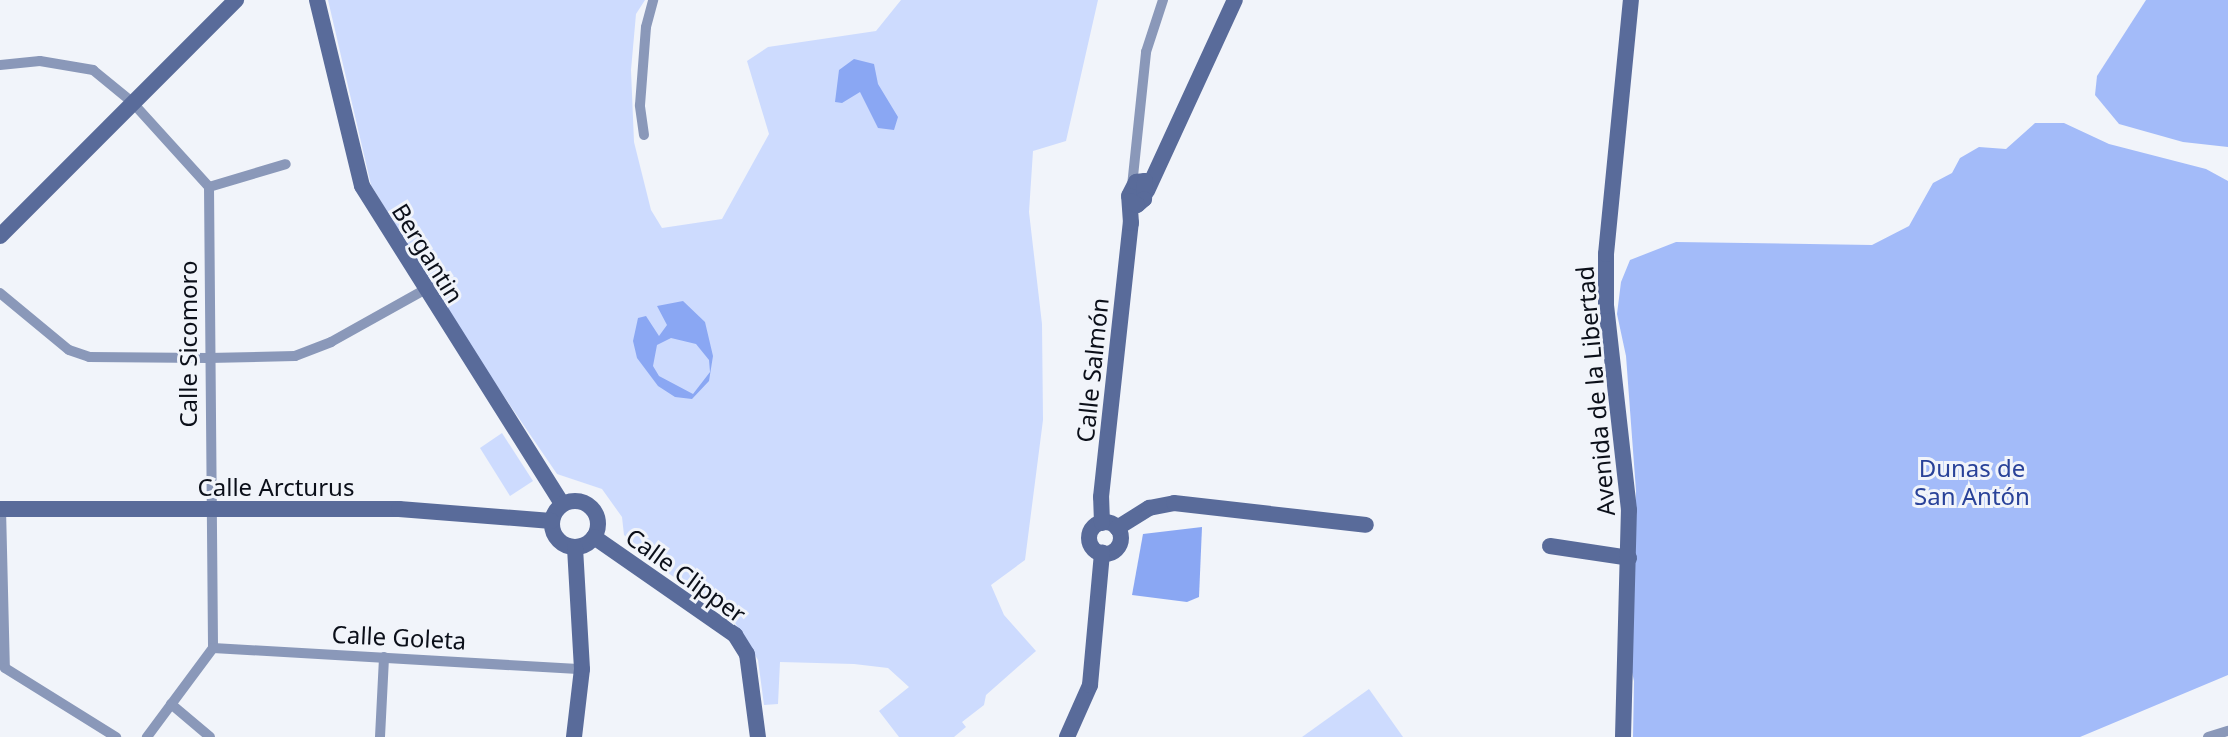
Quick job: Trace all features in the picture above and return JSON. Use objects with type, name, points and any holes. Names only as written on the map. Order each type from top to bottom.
[{"type":"street","points":[[0,236],[236,0]]},
{"type":"street","name":"Bergantin","points":[[317,0],[362,186],[424,290],[562,504]]},
{"type":"street","points":[[644,135],[641,92],[646,27],[653,0]]},
{"type":"street","points":[[1140,187],[1146,52],[1163,0]]},
{"type":"street","points":[[1140,187],[1157,169],[1235,0]]},
{"type":"street","name":"Avenida de la Libertad","points":[[1623,737],[1629,558],[1628,479],[1606,306],[1606,254],[1631,0]]},
{"type":"street","points":[[0,65],[40,61],[93,70],[132,102],[209,187],[286,164]]},
{"type":"street","name":"Calle Sicomoro","points":[[209,187],[208,358],[213,648]]},
{"type":"street","name":"Calle Salmón","points":[[1110,525],[1101,497],[1131,223],[1140,187]]},
{"type":"street","points":[[0,293],[69,350],[89,357],[208,358],[295,356],[331,342],[424,290]]},
{"type":"street","points":[[576,500],[594,510],[598,524],[594,537],[575,547],[560,542],[552,521],[562,504],[576,500]]},
{"type":"street","points":[[1110,525],[1121,538],[1117,548],[1102,553],[1093,548],[1089,538],[1093,528],[1110,525],[1149,508],[1174,503],[1366,525]]},
{"type":"street","points":[[0,509],[5,668],[116,737]]},
{"type":"street","name":"Calle Arcturus","points":[[0,509],[399,509],[552,521]]},
{"type":"street","name":"Calle Clipper","points":[[594,537],[735,635],[747,654],[758,737]]},
{"type":"street","points":[[1550,546],[1629,558]]},
{"type":"street","points":[[574,737],[582,669],[575,547]]},
{"type":"street","points":[[1067,737],[1090,685],[1102,553]]},
{"type":"street","points":[[146,737],[213,648]]},
{"type":"street","name":"Calle Goleta","points":[[213,648],[582,669]]},
{"type":"street","points":[[380,737],[384,657]]},
{"type":"street","points":[[171,704],[210,737]]},
{"type":"street","points":[[2208,737],[2228,731]]},
{"type":"shaded area","points":[[328,0],[645,0],[636,14],[631,70],[634,142],[651,210],[662,228],[722,219],[769,134],[747,61],[768,47],[876,31],[901,0],[1098,0],[1066,141],[1033,151],[1029,212],[1042,324],[1043,420],[1025,560],[991,585],[1004,615],[1036,651],[986,695],[984,705],[962,722],[966,727],[954,737],[899,737],[879,711],[909,687],[888,668],[854,664],[780,662],[778,704],[764,705],[758,660],[732,618],[661,568],[624,535],[622,517],[602,489],[557,474],[467,342],[371,185]]},
{"type":"shaded area","points":[[854,59],[874,64],[878,84],[898,117],[894,130],[878,128],[860,92],[842,103],[835,102],[839,70]]},
{"type":"shaded area","points":[[683,301],[705,322],[713,356],[709,381],[692,399],[675,397],[658,386],[637,358],[633,341],[638,318],[646,316],[659,336],[667,325],[657,306]],"holes":[[[671,338],[696,344],[709,360],[710,372],[693,394],[659,376],[653,366],[657,345]]]},
{"type":"shaded area","points":[[502,433],[533,481],[510,496],[480,448]]},
{"type":"shaded area","points":[[1202,527],[1199,597],[1187,602],[1132,595],[1143,534]]},
{"type":"shaded area","points":[[1369,689],[1403,737],[1302,737]]},
{"type":"green space","points":[[2146,0],[2228,0],[2228,147],[2183,142],[2119,124],[2095,95],[2097,76]]},
{"type":"green space","name":"Dunas de San Antón","points":[[2035,123],[2064,123],[2109,144],[2206,169],[2228,181],[2228,675],[2080,737],[1633,737],[1634,681],[1629,659],[1636,491],[1626,356],[1617,314],[1621,282],[1630,260],[1676,242],[1872,245],[1909,226],[1933,183],[1952,173],[1960,158],[1979,147],[2006,149]]}]
